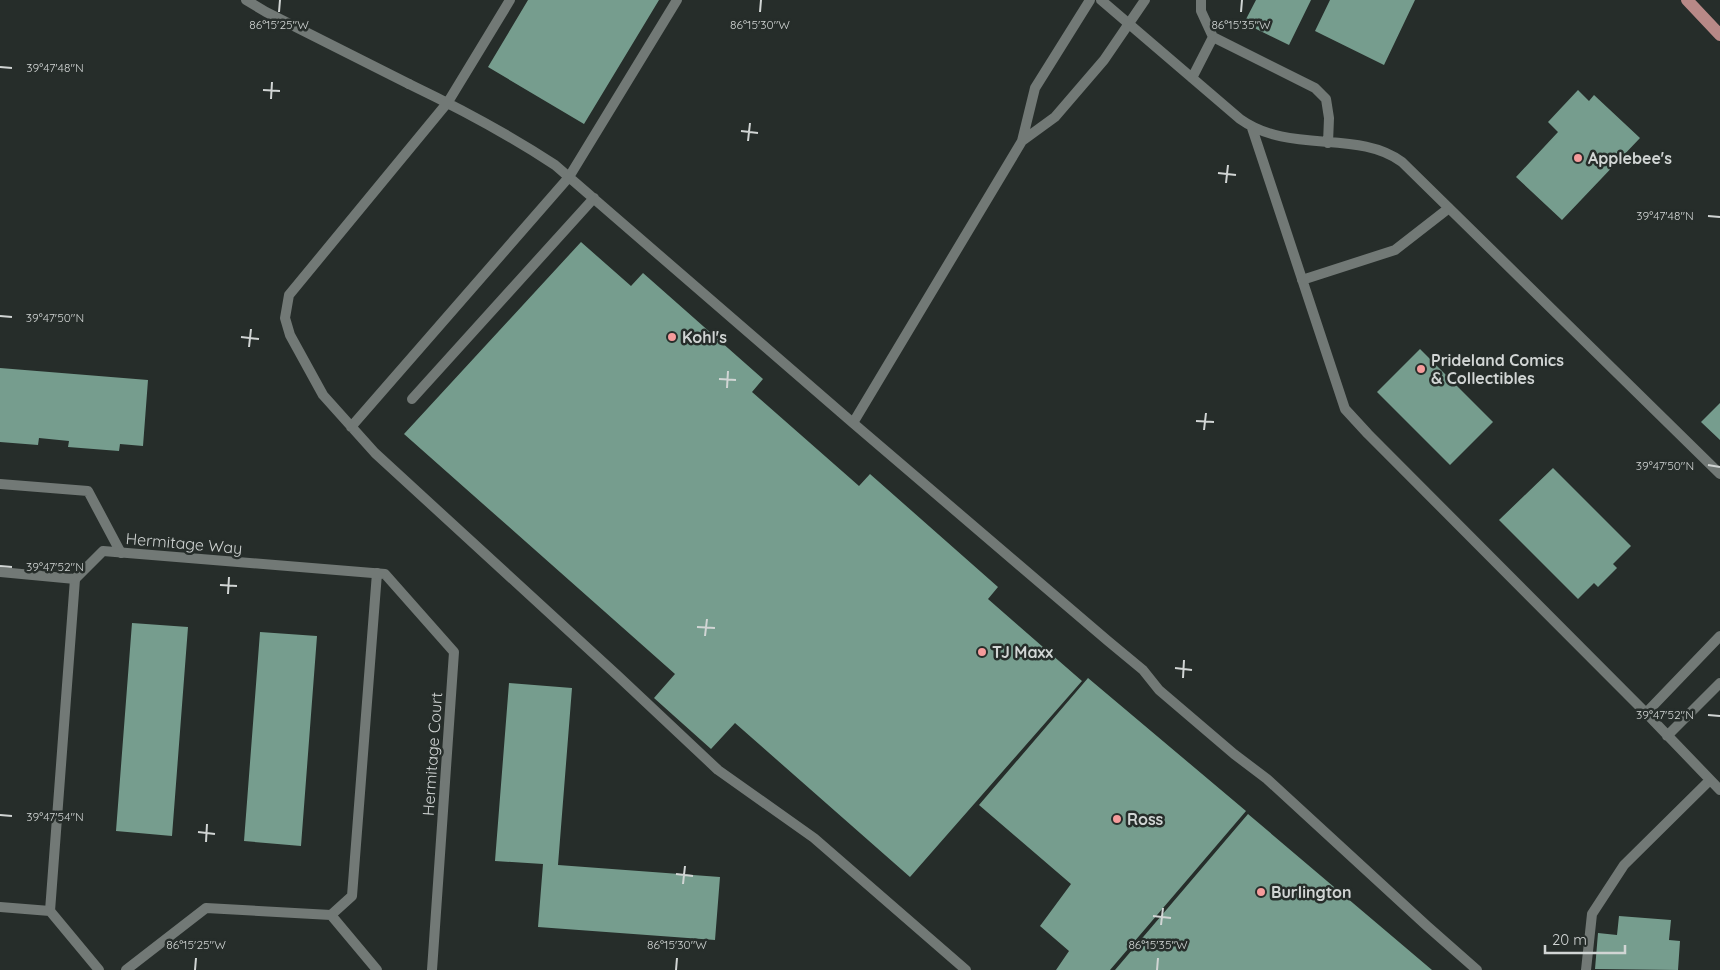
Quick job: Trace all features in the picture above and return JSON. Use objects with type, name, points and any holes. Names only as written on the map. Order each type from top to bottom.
[{"type":"main road","points":[[1687,0],[1720,35]]},
{"type":"street","points":[[246,0],[266,12],[448,102],[523,144],[555,165],[852,423],[1108,642],[1144,670],[1159,690],[1234,754],[1267,779],[1477,970]]},
{"type":"street","points":[[510,0],[448,102],[289,295],[285,318],[290,335],[322,395],[375,452],[718,770],[814,838],[966,970]]},
{"type":"street","points":[[351,427],[569,177],[677,0]]},
{"type":"street","points":[[852,423],[1022,141],[1035,88],[1090,0]]},
{"type":"street","points":[[1100,0],[1240,120],[1252,128],[1295,140],[1359,146],[1392,154],[1720,474]]},
{"type":"street","points":[[1022,141],[1055,117],[1104,60],[1145,0]]},
{"type":"street","points":[[1201,0],[1201,11],[1213,37],[1315,88],[1326,99],[1329,118],[1328,143]]},
{"type":"street","points":[[1192,78],[1213,37]]},
{"type":"street","points":[[1252,128],[1345,409],[1720,790]]},
{"type":"street","points":[[412,399],[594,198]]},
{"type":"street","points":[[1302,280],[1395,250],[1449,208]]},
{"type":"street","points":[[0,484],[88,491],[121,553]]},
{"type":"street","name":"Hermitage Way","points":[[75,579],[103,551],[376,574]]},
{"type":"street","points":[[0,572],[75,579],[50,911],[99,970]]},
{"type":"street","points":[[126,970],[206,908],[331,915],[352,896],[376,574]]},
{"type":"street","name":"Hermitage Court","points":[[376,574],[385,574],[454,652],[432,970]]},
{"type":"street","points":[[1646,713],[1720,636]]},
{"type":"street","points":[[1667,736],[1720,683]]},
{"type":"street","points":[[1586,970],[1592,914],[1608,889],[1624,865],[1710,780]]},
{"type":"street","points":[[0,907],[50,911]]},
{"type":"street","points":[[331,915],[377,970]]},
{"type":"building","points":[[528,0],[659,0],[584,124],[488,67]]},
{"type":"building","points":[[1256,0],[1311,0],[1289,45],[1244,23]]},
{"type":"building","points":[[1330,0],[1415,0],[1384,65],[1315,31]]},
{"type":"building","name":"Applebee's","points":[[1578,90],[1589,101],[1594,95],[1640,138],[1562,220],[1516,177],[1558,132],[1548,122]]},
{"type":"building","points":[[581,242],[631,286],[643,273],[763,379],[752,392],[859,486],[870,474],[998,587],[988,599],[1082,681],[910,877],[735,723],[711,749],[654,698],[675,674],[404,434]]},
{"type":"building","points":[[1420,349],[1493,422],[1450,465],[1377,392]]},
{"type":"building","points":[[0,368],[148,380],[143,446],[120,444],[119,451],[68,447],[69,441],[39,438],[38,445],[0,442]]},
{"type":"building","points":[[1720,403],[1720,440],[1701,422]]},
{"type":"building","points":[[1553,468],[1631,546],[1613,564],[1617,568],[1598,587],[1594,583],[1578,599],[1499,520]]},
{"type":"building","points":[[132,623],[188,627],[172,836],[116,831]]},
{"type":"building","points":[[260,632],[317,636],[301,846],[244,841]]},
{"type":"building","name":"Ross","points":[[1088,678],[1246,811],[1110,970],[1056,970],[1069,951],[1040,926],[1071,884],[979,805]]},
{"type":"building","points":[[509,683],[572,688],[558,865],[720,877],[715,940],[538,927],[543,864],[495,861]]},
{"type":"building","name":"Burlington","points":[[1248,814],[1432,970],[1115,970]]},
{"type":"building","points":[[1619,916],[1671,920],[1669,940],[1680,941],[1678,970],[1595,969],[1598,933],[1617,935]]},
{"type":"place","name":"Applebee's","points":[[1578,158]]},
{"type":"place","name":"Kohl's","points":[[672,337]]},
{"type":"place","name":"Prideland Comics & Collectibles","points":[[1421,369]]},
{"type":"place","name":"TJ Maxx","points":[[982,652]]},
{"type":"place","name":"Ross","points":[[1117,819]]},
{"type":"place","name":"Burlington","points":[[1261,892]]}]
